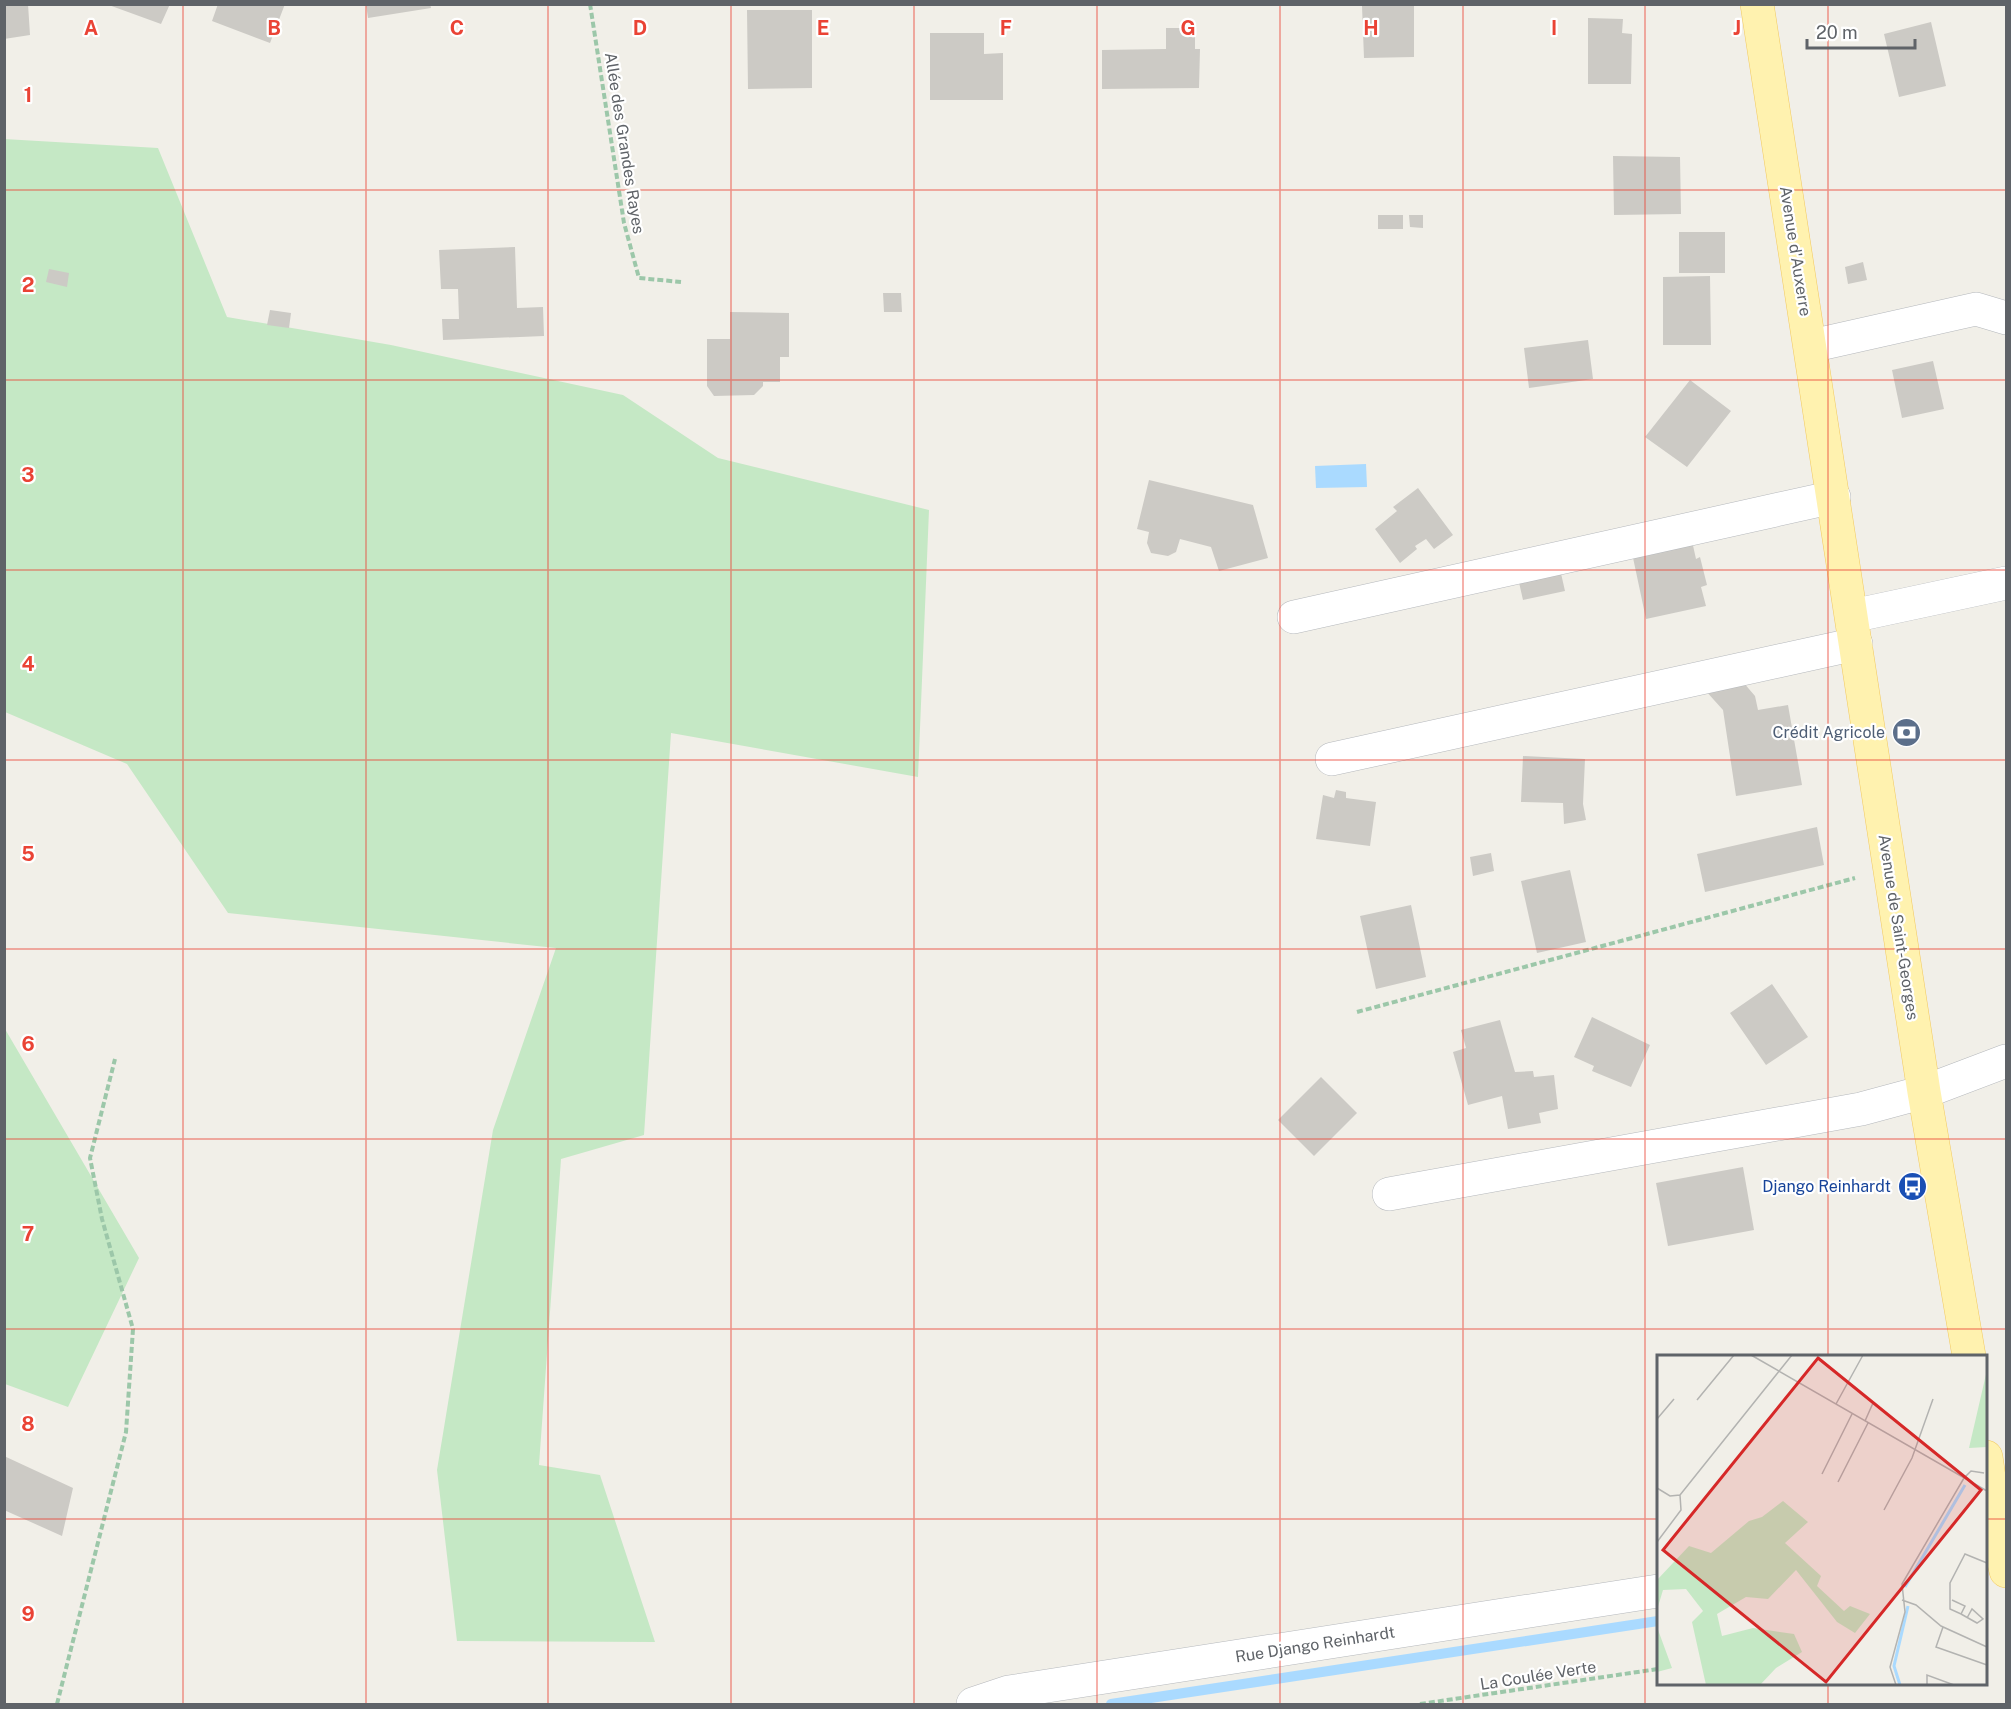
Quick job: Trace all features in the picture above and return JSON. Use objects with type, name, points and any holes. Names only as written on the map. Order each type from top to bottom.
[{"type":"main road","name":"Avenue d'Auxerre","points":[[1757,4],[1834,497]]},
{"type":"main road","name":"Avenue de Saint-Georges","points":[[1834,497],[1924,1092],[1969,1355]]},
{"type":"main road","points":[[1987,1464],[1997,1538],[2007,1571]]},
{"type":"street","points":[[1811,346],[1976,309],[2007,318]]},
{"type":"street","points":[[1294,616],[1834,497]]},
{"type":"street","points":[[1332,759],[1854,630],[2007,583]]},
{"type":"street","points":[[1389,1194],[1861,1109],[1924,1092],[2007,1061]]},
{"type":"street","name":"Rue Django Reinhardt","points":[[973,1704],[1009,1692],[1657,1591]]},
{"type":"path","name":"Allée des Grandes Rayes","points":[[590,4],[624,223],[639,278],[681,282]]},
{"type":"path","points":[[1358,1012],[1891,868]]},
{"type":"path","points":[[57,1704],[126,1432],[133,1329],[102,1219],[90,1158],[115,1059]]},
{"type":"path","name":"La Coulée Verte","points":[[1420,1704],[1657,1669]]},
{"type":"green space","points":[[4,139],[158,148],[227,317],[391,345],[623,395],[718,458],[929,510],[918,777],[671,733],[644,1135],[561,1159],[539,1465],[600,1475],[655,1642],[457,1641],[437,1470],[493,1130],[556,948],[228,913],[127,764],[5,712]]},
{"type":"green space","points":[[5,1029],[139,1258],[68,1407],[5,1384]]},
{"type":"water","points":[[1366,464],[1367,487],[1316,488],[1315,466]]},
{"type":"building","points":[[4,4],[28,4],[30,35],[4,39]]},
{"type":"building","points":[[106,4],[170,4],[161,24]]},
{"type":"building","points":[[218,4],[285,4],[270,43],[212,21]]},
{"type":"building","points":[[366,4],[430,4],[431,8],[368,18]]},
{"type":"building","points":[[1362,6],[1414,6],[1414,57],[1364,58]]},
{"type":"building","points":[[747,10],[812,10],[812,88],[748,89]]},
{"type":"building","points":[[1588,18],[1623,19],[1622,33],[1632,34],[1631,84],[1588,84]]},
{"type":"building","points":[[1931,22],[1946,86],[1899,97],[1884,34]]},
{"type":"building","points":[[1166,28],[1195,28],[1195,49],[1200,49],[1199,88],[1102,89],[1102,50],[1166,49]]},
{"type":"building","points":[[930,33],[984,33],[984,54],[1003,53],[1003,100],[930,100]]},
{"type":"building","points":[[1613,156],[1680,157],[1681,214],[1614,215]]},
{"type":"building","points":[[1378,215],[1403,215],[1403,229],[1378,229]]},
{"type":"building","points":[[1409,215],[1423,215],[1423,228],[1410,227]]},
{"type":"building","points":[[1679,232],[1725,232],[1725,273],[1679,273]]},
{"type":"building","points":[[515,247],[517,308],[543,307],[544,336],[443,340],[442,319],[459,319],[458,289],[441,289],[439,250]]},
{"type":"building","points":[[1863,262],[1867,280],[1848,284],[1845,267]]},
{"type":"building","points":[[49,269],[69,273],[67,287],[46,282]]},
{"type":"building","points":[[1710,276],[1711,345],[1663,345],[1663,277]]},
{"type":"building","points":[[883,293],[901,293],[902,312],[884,312]]},
{"type":"building","points":[[270,310],[291,313],[289,328],[267,325]]},
{"type":"building","points":[[730,312],[789,313],[789,357],[780,357],[780,382],[763,382],[763,386],[754,395],[714,396],[707,386],[707,339],[730,339]]},
{"type":"building","points":[[1588,340],[1593,379],[1529,388],[1524,348]]},
{"type":"building","points":[[1933,361],[1944,409],[1902,418],[1892,370]]},
{"type":"building","points":[[1690,380],[1731,411],[1687,467],[1645,437]]},
{"type":"building","points":[[1149,480],[1253,505],[1268,558],[1219,571],[1211,547],[1180,539],[1176,552],[1168,556],[1151,553],[1147,543],[1149,532],[1137,529]]},
{"type":"building","points":[[1418,488],[1453,535],[1434,549],[1426,539],[1415,546],[1417,549],[1400,563],[1375,529],[1397,511],[1393,507]]},
{"type":"building","points":[[1692,541],[1696,559],[1700,557],[1707,585],[1701,587],[1706,606],[1646,619],[1632,553]]},
{"type":"building","points":[[1560,569],[1565,591],[1523,600],[1518,578]]},
{"type":"building","points":[[1743,682],[1755,696],[1758,710],[1788,705],[1802,785],[1736,796],[1723,710],[1705,690]]},
{"type":"building","points":[[1523,756],[1585,759],[1583,804],[1586,820],[1564,824],[1563,803],[1521,802]]},
{"type":"building","points":[[1336,790],[1346,792],[1346,798],[1376,802],[1370,846],[1316,839],[1323,795],[1334,798]]},
{"type":"building","points":[[1817,827],[1824,865],[1705,892],[1697,854]]},
{"type":"building","points":[[1491,853],[1494,871],[1473,876],[1470,857]]},
{"type":"building","points":[[1570,870],[1586,942],[1537,953],[1521,881]]},
{"type":"building","points":[[1411,905],[1426,977],[1376,989],[1360,916]]},
{"type":"building","points":[[1772,984],[1808,1037],[1766,1065],[1730,1013]]},
{"type":"building","points":[[1592,1017],[1650,1045],[1631,1087],[1592,1071],[1594,1066],[1574,1057]]},
{"type":"building","points":[[1500,1020],[1515,1072],[1533,1071],[1534,1077],[1554,1075],[1558,1109],[1539,1113],[1541,1123],[1508,1129],[1502,1096],[1468,1105],[1453,1052],[1466,1048],[1461,1030]]},
{"type":"building","points":[[1321,1077],[1357,1113],[1314,1156],[1278,1120]]},
{"type":"building","points":[[1743,1167],[1754,1230],[1668,1246],[1656,1183]]},
{"type":"building","points":[[4,1456],[73,1488],[62,1536],[4,1510]]},
{"type":"waterway","points":[[1111,1704],[1657,1621]]},
{"type":"place","name":"Crédit Agricole","points":[[1906,732]]},
{"type":"place","name":"Django Reinhardt","points":[[1912,1186]]}]
